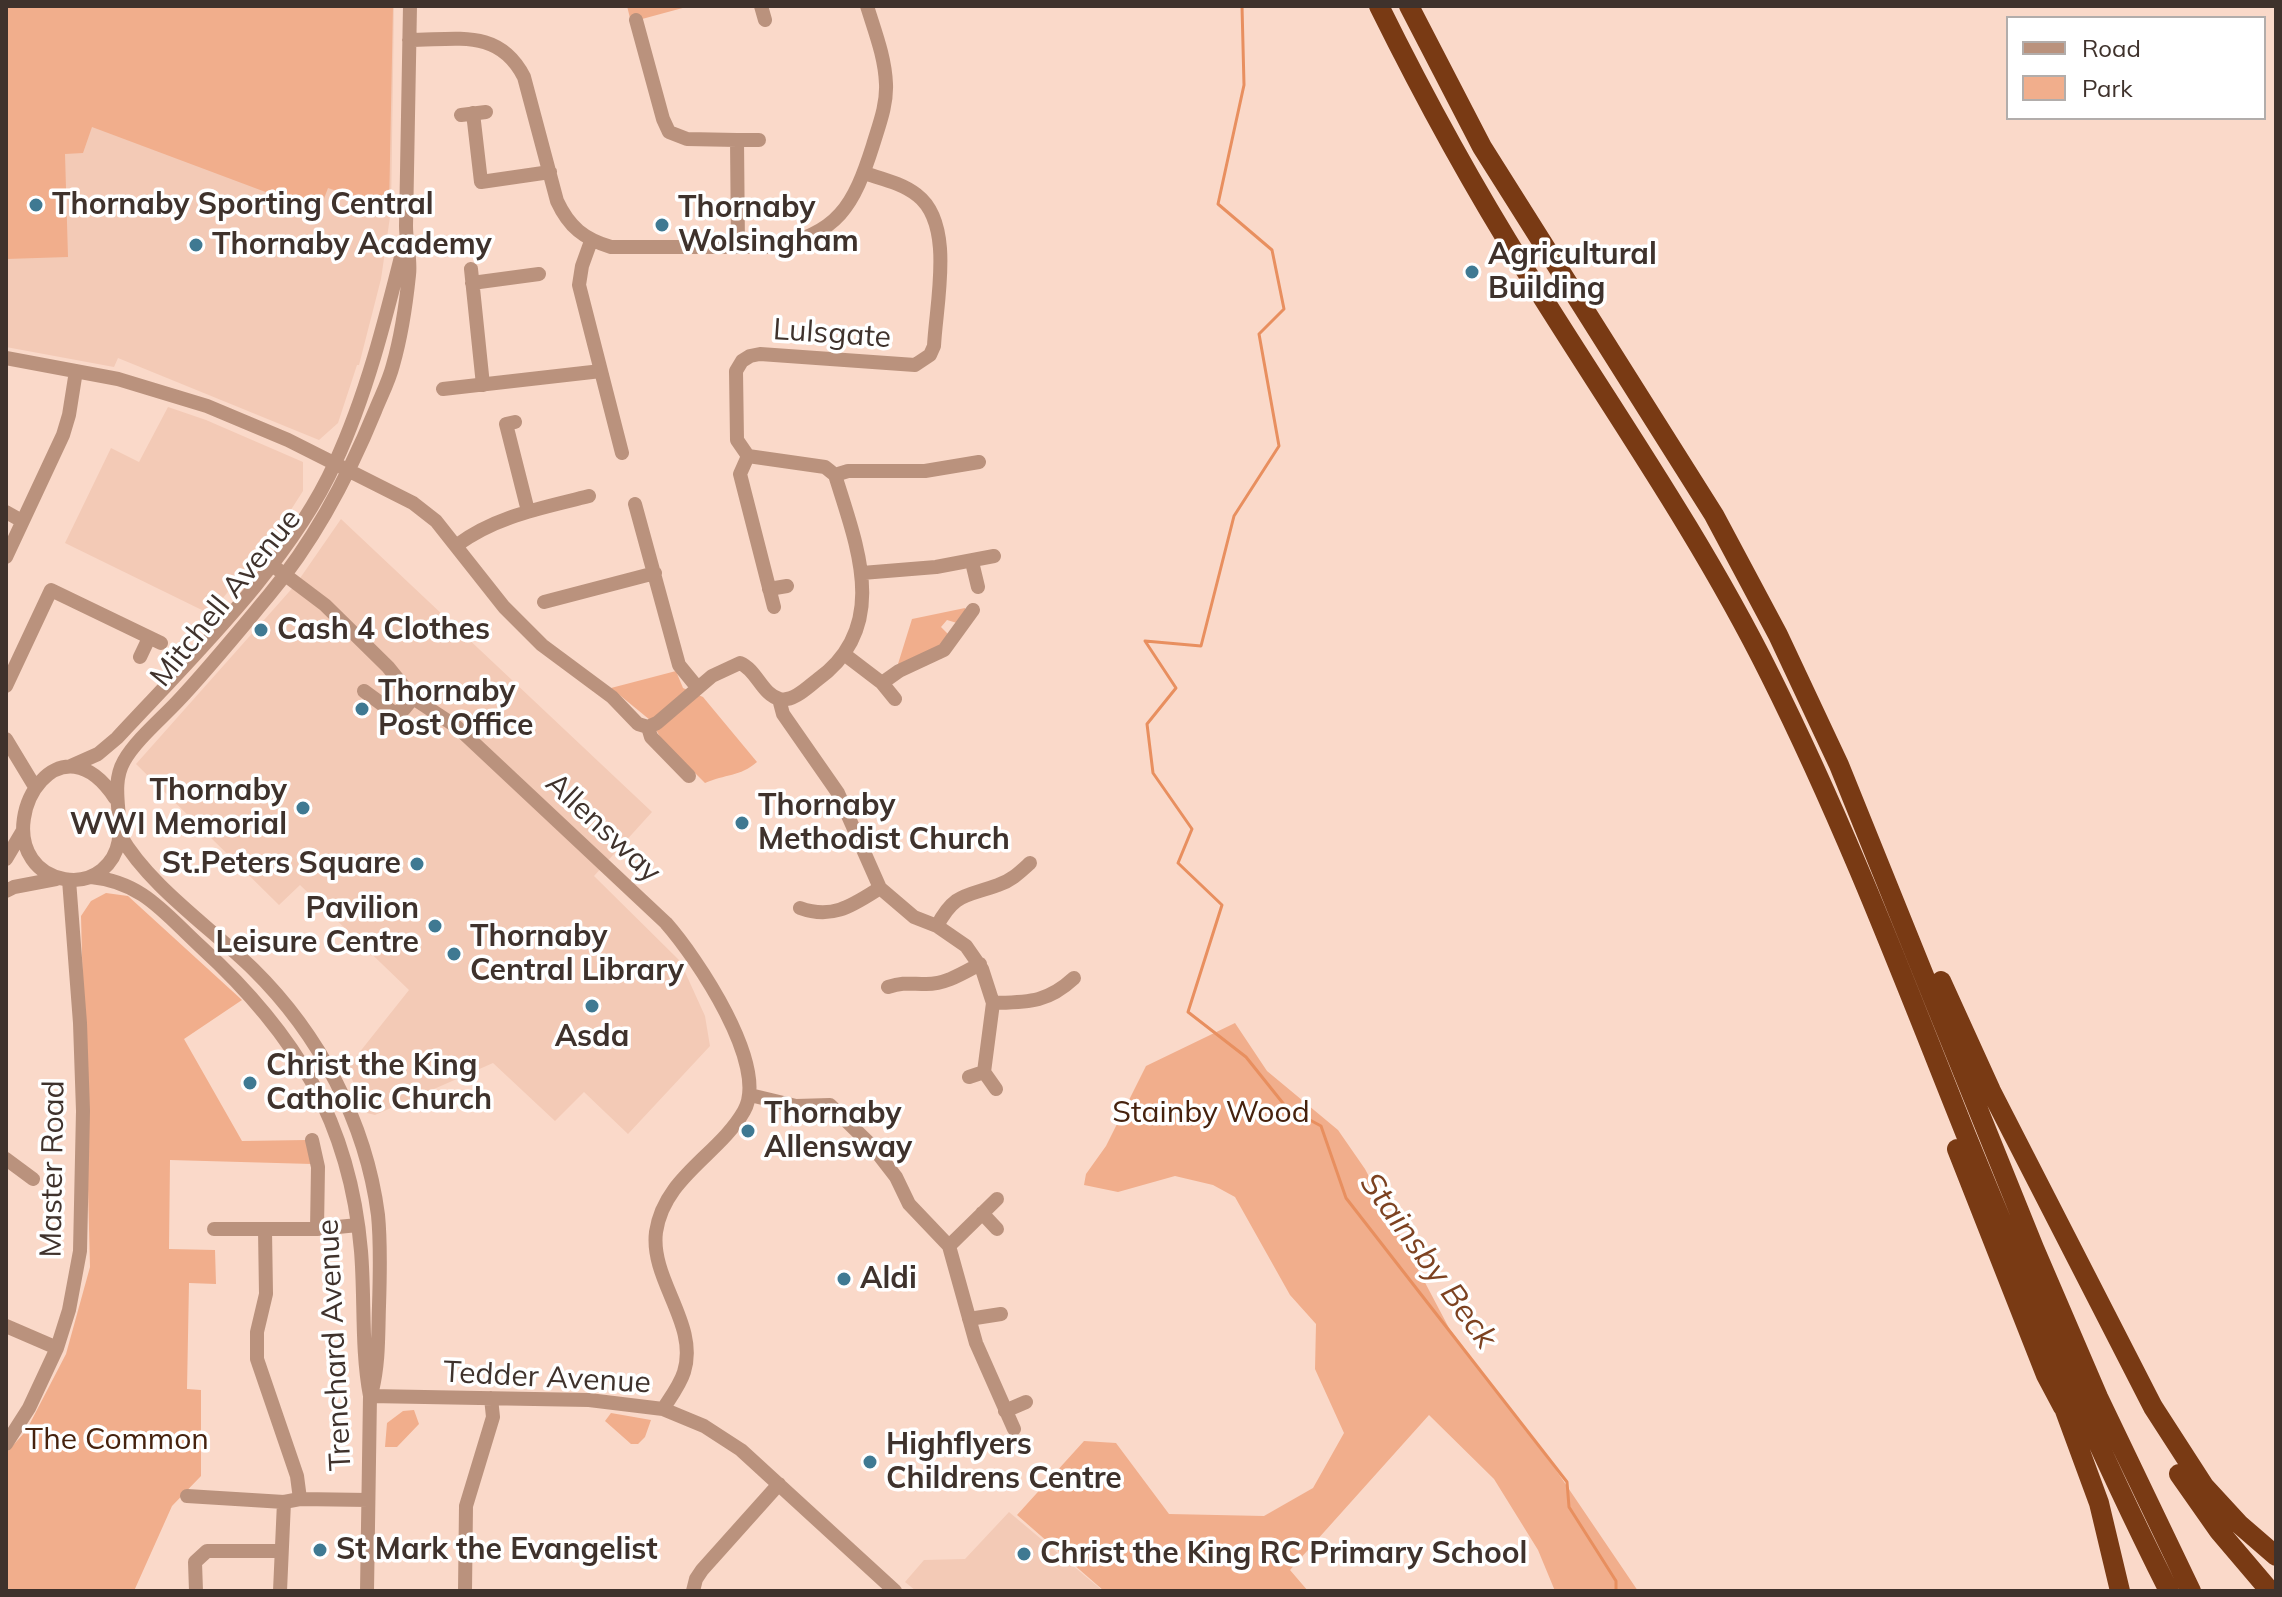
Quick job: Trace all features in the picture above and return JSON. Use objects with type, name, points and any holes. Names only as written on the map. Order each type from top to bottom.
[{"type":"highway","points":[[1379,6],[1426,101],[1478,194],[1666,488],[1771,676],[1836,814],[2006,1232],[2072,1385],[2169,1591]]},
{"type":"highway","points":[[1409,6],[1482,147],[1714,515],[1778,635],[1839,765],[2034,1248],[2092,1383],[2191,1591]]},
{"type":"highway","points":[[1778,635],[1827,711],[1991,1091],[2088,1283],[2173,1441],[2204,1486],[2230,1515],[2276,1556]]},
{"type":"highway","points":[[1801,742],[2035,1348],[2063,1407]]},
{"type":"highway","points":[[2006,1232],[2021,1286],[2099,1503],[2120,1591]]},
{"type":"highway","points":[[2088,1283],[2128,1381],[2163,1449],[2219,1531],[2270,1591]]},
{"type":"highway","points":[[2099,1503],[2111,1591]]},
{"type":"street","name":"Mitchell Avenue","points":[[120,835],[119,809],[115,798],[124,760],[201,676],[285,576],[320,525],[349,470],[393,366],[410,272],[406,236],[410,6]]},
{"type":"street","points":[[409,40],[476,40],[500,47],[516,61],[524,77],[557,201],[565,218],[591,241],[611,247],[772,247],[798,243],[832,224],[853,198],[864,173],[882,116],[886,88],[884,60],[867,6]]},
{"type":"street","points":[[636,20],[669,132],[687,139],[759,140]]},
{"type":"street","points":[[473,113],[481,182],[550,172]]},
{"type":"street","points":[[737,140],[738,247]]},
{"type":"street","name":"Lulsgate","points":[[774,607],[740,474],[748,456],[737,440],[736,371],[742,361],[750,356],[915,365],[930,355],[934,346],[940,253],[936,221],[919,196],[902,186],[864,173]]},
{"type":"street","name":"Mitchell Avenue","points":[[35,787],[52,772],[98,754],[117,738],[272,565],[294,534],[335,463],[371,364],[406,236]]},
{"type":"street","points":[[591,241],[579,285],[622,453]]},
{"type":"street","points":[[483,385],[472,276],[539,274]]},
{"type":"street","points":[[6,358],[162,391],[207,406],[245,420],[413,503],[436,521],[494,597],[542,645],[612,697],[638,724],[648,727],[657,723],[712,676],[740,663],[749,667],[768,692],[779,699],[790,699],[831,670],[844,654],[858,625],[864,596],[862,573],[835,475],[825,467],[748,456]]},
{"type":"street","points":[[6,557],[63,435],[76,371]]},
{"type":"street","points":[[443,389],[601,371]]},
{"type":"street","points":[[515,422],[506,424],[528,511]]},
{"type":"street","points":[[835,475],[848,471],[925,471],[968,459]]},
{"type":"street","points":[[457,545],[480,527],[589,496]]},
{"type":"street","points":[[635,504],[679,665],[697,687]]},
{"type":"street","points":[[6,512],[22,521]]},
{"type":"street","points":[[862,573],[972,562],[994,556]]},
{"type":"street","points":[[972,562],[978,587]]},
{"type":"street","name":"Allensway","points":[[272,565],[325,605],[388,667],[413,698],[457,727],[606,866],[685,945],[708,979],[724,1011],[743,1056],[750,1080],[750,1095]]},
{"type":"street","points":[[544,602],[655,573]]},
{"type":"street","points":[[769,589],[787,586]]},
{"type":"street","points":[[6,686],[51,590],[155,640],[140,657]]},
{"type":"street","points":[[882,683],[899,671],[944,650],[973,610]]},
{"type":"street","points":[[946,623],[959,632]]},
{"type":"street","points":[[844,654],[882,683],[895,699]]},
{"type":"street","points":[[364,691],[394,713],[404,709],[413,698]]},
{"type":"street","points":[[779,699],[783,714],[838,793],[880,888],[914,917],[937,926],[966,946],[980,964],[989,983],[993,1003],[984,1072],[996,1089]]},
{"type":"street","points":[[648,727],[651,737],[689,776]]},
{"type":"street","points":[[6,739],[35,787],[27,802],[22,831],[6,859]]},
{"type":"street","points":[[71,766],[87,768],[97,775],[115,798]]},
{"type":"street","points":[[22,831],[32,860],[42,870],[63,880]]},
{"type":"street","points":[[6,891],[26,884],[87,877],[100,872],[113,858],[120,835]]},
{"type":"street","name":"Trenchard Avenue","points":[[120,835],[150,876],[253,969],[287,1008],[331,1070],[361,1139],[374,1191],[379,1247],[365,1366],[370,1396],[367,1591]]},
{"type":"street","points":[[937,926],[947,907],[967,894],[1000,885],[1030,863]]},
{"type":"street","points":[[1004,864],[1013,878]]},
{"type":"street","name":"Trenchard Avenue","points":[[87,877],[125,883],[146,897],[240,983],[282,1033],[314,1084],[345,1162],[371,1310]]},
{"type":"street","name":"Master Road","points":[[6,1444],[29,1408],[57,1348],[69,1310],[80,1251],[80,1023],[63,880]]},
{"type":"street","points":[[800,908],[816,921],[849,907],[880,888]]},
{"type":"street","points":[[888,987],[905,974],[928,984],[950,980],[980,964]]},
{"type":"street","points":[[240,983],[253,969]]},
{"type":"street","points":[[993,1003],[1032,1002],[1058,993],[1074,978]]},
{"type":"street","points":[[969,1077],[984,1072]]},
{"type":"street","points":[[663,1409],[683,1375],[686,1361],[680,1322],[659,1261],[656,1244],[660,1216],[676,1186],[745,1111],[750,1095],[796,1106],[830,1105],[872,1146],[896,1177],[909,1204],[949,1246],[976,1343],[1014,1429]]},
{"type":"street","points":[[312,1140],[318,1167],[317,1229]]},
{"type":"street","points":[[7,1161],[33,1179]]},
{"type":"street","points":[[949,1246],[997,1199]]},
{"type":"street","points":[[982,1213],[997,1229]]},
{"type":"street","points":[[214,1229],[317,1229],[358,1225]]},
{"type":"street","points":[[265,1230],[266,1294],[257,1332],[257,1359],[297,1476],[300,1499]]},
{"type":"street","points":[[969,1319],[1001,1314]]},
{"type":"street","points":[[6,1326],[57,1348]]},
{"type":"street","name":"Tedder Avenue","points":[[370,1396],[589,1400],[663,1409],[704,1426],[741,1450],[895,1591]]},
{"type":"street","points":[[465,1591],[466,1506],[493,1417],[491,1398]]},
{"type":"street","points":[[1005,1411],[1026,1402]]},
{"type":"street","points":[[693,1591],[702,1570],[779,1484]]},
{"type":"street","points":[[187,1496],[284,1502],[300,1499],[368,1500]]},
{"type":"street","points":[[280,1591],[284,1502]]},
{"type":"street","points":[[196,1591],[195,1562],[207,1551],[281,1551]]},
{"type":"shaded area","name":"Thornaby Academy","points":[[6,6],[394,6],[391,210],[381,279],[359,365],[338,423],[319,440],[118,358],[114,367],[6,347]]},
{"type":"shaded area","points":[[168,407],[303,462],[303,491],[278,530],[210,614],[65,543],[111,448],[139,462]]},
{"type":"shaded area","points":[[341,519],[652,812],[594,876],[680,961],[705,1016],[710,1046],[628,1134],[584,1092],[555,1121],[493,1063],[375,1115],[367,1113],[347,1068],[409,990],[300,885],[279,905],[136,764],[296,584]]},
{"type":"shaded area","points":[[1009,1512],[1103,1591],[916,1591],[905,1582],[924,1560],[965,1559]]},
{"type":"green space","points":[[6,6],[393,6],[389,209],[328,188],[319,212],[92,127],[83,153],[65,154],[68,257],[6,259]]},
{"type":"green space","points":[[627,6],[690,6],[631,22]]},
{"type":"green space","points":[[965,608],[966,613],[957,623],[947,620],[941,627],[950,636],[947,642],[903,665],[898,664],[912,619]]},
{"type":"green space","points":[[676,671],[683,688],[703,697],[757,762],[738,773],[705,783],[662,740],[650,720],[611,688]]},
{"type":"green space","name":"The Common","points":[[106,893],[128,896],[242,1000],[184,1039],[242,1141],[306,1140],[312,1164],[170,1160],[169,1249],[215,1250],[216,1284],[189,1283],[187,1389],[201,1390],[201,1476],[172,1506],[134,1591],[6,1591],[6,1453],[26,1431],[66,1354],[90,1267],[81,916],[91,901]]},
{"type":"green space","name":"Stainby Wood","points":[[1235,1023],[1267,1071],[1338,1130],[1365,1169],[1449,1328],[1556,1470],[1638,1591],[1555,1591],[1538,1550],[1494,1479],[1429,1415],[1290,1570],[1308,1591],[1104,1591],[1017,1515],[1084,1441],[1116,1443],[1169,1514],[1264,1516],[1313,1488],[1344,1433],[1315,1369],[1316,1324],[1290,1295],[1235,1197],[1213,1185],[1175,1176],[1118,1192],[1084,1185],[1086,1174],[1106,1146],[1146,1066]]},
{"type":"green space","points":[[414,1410],[419,1424],[397,1447],[385,1447],[387,1423],[403,1411]]},
{"type":"green space","points":[[611,1413],[651,1420],[645,1437],[638,1444],[631,1444],[605,1421]]},
{"type":"waterway","name":"Stainsby Beck","points":[[1242,6],[1244,85],[1218,204],[1272,250],[1284,309],[1259,334],[1279,446],[1234,516],[1201,646],[1145,641],[1176,688],[1147,724],[1153,773],[1192,829],[1178,863],[1222,905],[1188,1012],[1246,1057],[1286,1107],[1321,1126],[1346,1198],[1567,1482],[1569,1507],[1616,1581],[1616,1591]]},
{"type":"place","name":"Thornaby Sporting Central","points":[[36,205]]},
{"type":"place","name":"Thornaby Wolsingham","points":[[662,225]]},
{"type":"place","name":"Thornaby Academy","points":[[196,245]]},
{"type":"place","name":"Agricultural Building","points":[[1472,272]]},
{"type":"place","name":"Cash 4 Clothes","points":[[261,630]]},
{"type":"place","name":"Thornaby Post Office","points":[[362,709]]},
{"type":"place","name":"Thornaby WWI Memorial","points":[[303,808]]},
{"type":"place","name":"Thornaby Methodist Church","points":[[742,823]]},
{"type":"place","name":"St.Peters Square","points":[[417,864]]},
{"type":"place","name":"Pavilion Leisure Centre","points":[[435,926]]},
{"type":"place","name":"Thornaby Central Library","points":[[454,954]]},
{"type":"place","name":"Asda","points":[[592,1006]]},
{"type":"place","name":"Christ the King Catholic Church","points":[[250,1083]]},
{"type":"place","name":"Thornaby Allensway","points":[[748,1131]]},
{"type":"place","name":"Aldi","points":[[844,1279]]},
{"type":"place","name":"Highflyers Childrens Centre","points":[[870,1462]]},
{"type":"place","name":"St Mark the Evangelist","points":[[320,1550]]},
{"type":"place","name":"Christ the King RC Primary School","points":[[1024,1554]]}]
